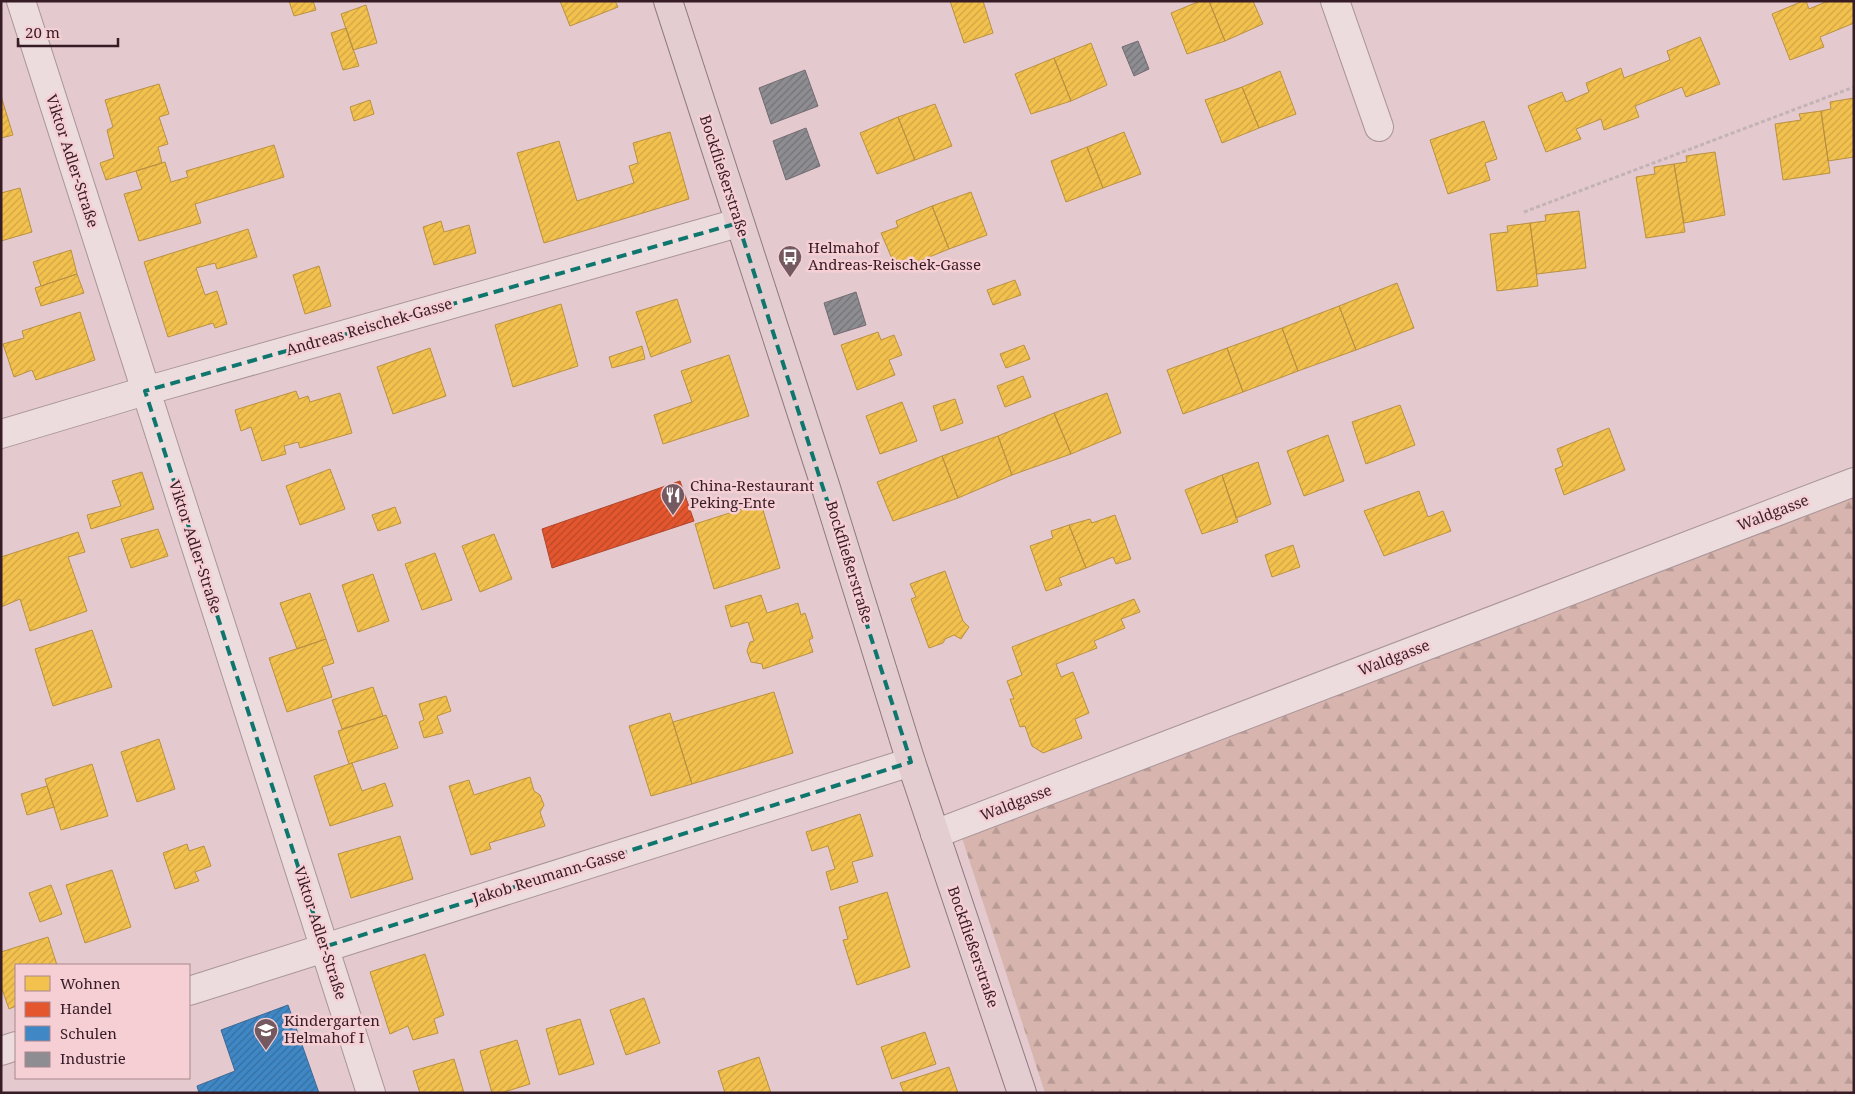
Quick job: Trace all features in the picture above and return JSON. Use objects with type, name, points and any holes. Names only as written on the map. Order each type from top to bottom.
[{"type":"main road","name":"Bockfließerstraße","points":[[668,1],[738,223],[825,485],[910,762],[1022,1093]]},
{"type":"street","name":"Viktor Adler-Straße","points":[[21,1],[371,1093]]},
{"type":"street","points":[[1335,1],[1379,127]]},
{"type":"street","name":"Andreas Reischek-Gasse","points":[[1,434],[145,391],[738,223]]},
{"type":"street","name":"Waldgasse","points":[[935,834],[1854,482]]},
{"type":"street","name":"Jakob Reumann-Gasse","points":[[190,991],[910,762]]},
{"type":"street","points":[[1,1051],[15,1046]]},
{"type":"path","points":[[1524,212],[1854,87]]},
{"type":"highlighted area","points":[[738,223],[911,762],[324,947],[145,391]]},
{"type":"green space","points":[[1854,496],[1854,1093],[1045,1093],[962,838]]},
{"type":"building: Wohnen","points":[[289,1],[313,1],[316,10],[294,16]]},
{"type":"building: Wohnen","points":[[560,1],[615,1],[618,7],[570,26]]},
{"type":"building: Wohnen","points":[[950,1],[983,1],[993,33],[964,43]]},
{"type":"building: Wohnen","points":[[1200,1],[1209,1],[1225,41],[1187,54],[1171,13]]},
{"type":"building: Wohnen","points":[[1209,1],[1253,1],[1263,24],[1225,41]]},
{"type":"building: Wohnen","points":[[1806,1],[1809,9],[1828,1],[1854,1],[1854,23],[1820,37],[1824,47],[1790,60],[1772,14]]},
{"type":"building: Wohnen","points":[[366,5],[377,43],[353,50],[341,14]]},
{"type":"building: Wohnen","points":[[346,28],[359,66],[343,70],[331,33]]},
{"type":"building: Wohnen","points":[[1700,37],[1720,84],[1686,97],[1682,87],[1635,106],[1639,117],[1604,130],[1601,119],[1576,129],[1581,139],[1546,152],[1528,106],[1562,92],[1566,102],[1589,92],[1586,83],[1621,68],[1624,78],[1670,60],[1667,51]]},
{"type":"building: Wohnen","points":[[1091,43],[1107,85],[1071,101],[1054,58]]},
{"type":"building: Wohnen","points":[[1054,58],[1071,101],[1031,114],[1015,74]]},
{"type":"building: Wohnen","points":[[1280,71],[1296,114],[1259,128],[1242,87]]},
{"type":"building: Wohnen","points":[[159,84],[169,114],[159,117],[168,144],[158,147],[162,163],[106,180],[100,163],[114,158],[107,130],[113,127],[105,100]]},
{"type":"building: Wohnen","points":[[1242,87],[1259,128],[1222,143],[1205,100]]},
{"type":"building: Wohnen","points":[[1,96],[13,135],[1,138]]},
{"type":"building: Wohnen","points":[[1854,98],[1854,157],[1828,161],[1821,111],[1831,109],[1830,102]]},
{"type":"building: Wohnen","points":[[370,100],[374,114],[354,121],[350,107]]},
{"type":"building: Wohnen","points":[[935,104],[952,146],[915,160],[898,117]]},
{"type":"building: Wohnen","points":[[1821,111],[1830,173],[1783,180],[1775,124],[1801,120],[1799,114]]},
{"type":"building: Wohnen","points":[[898,117],[915,160],[877,174],[860,133]]},
{"type":"building: Wohnen","points":[[1484,121],[1497,159],[1485,163],[1490,180],[1448,194],[1430,140]]},
{"type":"building: Wohnen","points":[[670,132],[689,199],[544,243],[517,153],[559,141],[577,201],[634,183],[629,166],[638,163],[633,143]]},
{"type":"building: Wohnen","points":[[1124,132],[1141,174],[1103,188],[1087,147]]},
{"type":"building: Wohnen","points":[[274,145],[284,177],[195,204],[201,223],[139,241],[124,194],[142,189],[136,171],[165,162],[171,182],[188,177],[186,171]]},
{"type":"building: Wohnen","points":[[1087,147],[1103,188],[1066,202],[1051,161]]},
{"type":"building: Wohnen","points":[[1715,152],[1725,215],[1684,223],[1674,164],[1687,162],[1686,156]]},
{"type":"building: Wohnen","points":[[1674,164],[1685,232],[1646,238],[1636,177],[1655,174],[1654,167]]},
{"type":"building: Wohnen","points":[[20,188],[32,232],[1,241],[1,193]]},
{"type":"building: Wohnen","points":[[971,192],[987,235],[949,249],[932,206]]},
{"type":"building: Wohnen","points":[[932,206],[949,249],[897,270],[881,233],[898,227],[896,221]]},
{"type":"building: Wohnen","points":[[1579,211],[1586,268],[1537,274],[1530,223],[1546,221],[1545,215]]},
{"type":"building: Wohnen","points":[[441,221],[444,232],[469,225],[476,253],[434,265],[423,227]]},
{"type":"building: Wohnen","points":[[1530,223],[1538,286],[1497,291],[1490,234],[1508,232],[1507,226]]},
{"type":"building: Wohnen","points":[[248,229],[257,257],[217,269],[215,263],[196,268],[205,295],[217,291],[227,324],[215,328],[213,323],[168,337],[144,262]]},
{"type":"building: Wohnen","points":[[71,250],[77,274],[41,286],[33,262]]},
{"type":"building: Wohnen","points":[[319,266],[331,306],[305,314],[293,275]]},
{"type":"building: Wohnen","points":[[77,274],[84,293],[41,306],[35,288]]},
{"type":"building: Wohnen","points":[[1015,280],[1021,295],[993,305],[987,290]]},
{"type":"building: Wohnen","points":[[1397,283],[1414,328],[1356,350],[1339,306]]},
{"type":"building: Wohnen","points":[[677,299],[691,342],[651,357],[636,312]]},
{"type":"building: Wohnen","points":[[561,304],[578,366],[513,387],[495,325]]},
{"type":"building: Wohnen","points":[[1339,306],[1356,350],[1298,371],[1282,328]]},
{"type":"building: Wohnen","points":[[80,312],[95,360],[36,380],[32,370],[14,377],[3,344],[24,338],[22,331]]},
{"type":"building: Wohnen","points":[[1282,328],[1298,371],[1243,392],[1227,348]]},
{"type":"building: Wohnen","points":[[878,332],[881,340],[894,335],[902,355],[889,360],[895,375],[857,390],[841,345]]},
{"type":"building: Wohnen","points":[[1024,345],[1030,359],[1006,368],[1000,354]]},
{"type":"building: Wohnen","points":[[642,346],[645,359],[612,368],[609,357]]},
{"type":"building: Wohnen","points":[[430,348],[446,396],[393,414],[377,367]]},
{"type":"building: Wohnen","points":[[1227,348],[1243,392],[1183,414],[1167,370]]},
{"type":"building: Wohnen","points":[[729,355],[749,416],[663,444],[654,415],[692,402],[681,371]]},
{"type":"building: Wohnen","points":[[1023,376],[1031,397],[1005,407],[997,386]]},
{"type":"building: Wohnen","points":[[296,391],[299,399],[308,396],[310,402],[340,393],[352,433],[300,448],[298,442],[284,446],[286,454],[262,461],[251,427],[241,431],[235,410]]},
{"type":"building: Wohnen","points":[[1107,393],[1121,433],[1071,454],[1054,413]]},
{"type":"building: Wohnen","points":[[955,399],[963,423],[941,431],[933,406]]},
{"type":"building: Wohnen","points":[[902,402],[917,441],[880,454],[866,416]]},
{"type":"building: Wohnen","points":[[1400,405],[1415,445],[1366,464],[1352,422]]},
{"type":"building: Wohnen","points":[[1054,413],[1071,454],[1012,475],[998,436]]},
{"type":"building: Wohnen","points":[[1609,428],[1625,470],[1564,495],[1555,469],[1563,466],[1557,449]]},
{"type":"building: Wohnen","points":[[1328,435],[1344,481],[1304,496],[1287,451]]},
{"type":"building: Wohnen","points":[[998,436],[1012,475],[958,498],[942,456]]},
{"type":"building: Wohnen","points":[[942,456],[958,498],[893,521],[877,482]]},
{"type":"building: Wohnen","points":[[1258,462],[1271,504],[1236,518],[1222,475]]},
{"type":"building: Wohnen","points":[[330,469],[345,509],[300,525],[286,486]]},
{"type":"building: Wohnen","points":[[142,472],[154,509],[91,529],[87,515],[121,506],[112,481]]},
{"type":"building: Wohnen","points":[[1222,475],[1238,522],[1202,534],[1185,490]]},
{"type":"building: Wohnen","points":[[1419,491],[1428,517],[1443,511],[1451,531],[1384,556],[1364,511]]},
{"type":"building: Wohnen","points":[[761,503],[780,568],[714,589],[695,524]]},
{"type":"building: Wohnen","points":[[395,507],[401,523],[378,531],[372,515]]},
{"type":"building: Wohnen","points":[[1115,515],[1131,559],[1116,564],[1113,557],[1086,568],[1069,525],[1090,519],[1092,523]]},
{"type":"building: Wohnen","points":[[1069,525],[1086,568],[1059,578],[1062,585],[1046,591],[1030,546],[1053,538],[1051,531]]},
{"type":"building: Wohnen","points":[[158,529],[168,556],[131,568],[121,539]]},
{"type":"building: Wohnen","points":[[78,532],[85,552],[68,557],[87,611],[30,631],[20,599],[1,607],[1,557]]},
{"type":"building: Wohnen","points":[[494,534],[512,579],[480,592],[462,546]]},
{"type":"building: Wohnen","points":[[1293,545],[1300,567],[1272,577],[1265,555]]},
{"type":"building: Wohnen","points":[[435,553],[452,600],[422,610],[405,564]]},
{"type":"building: Wohnen","points":[[945,571],[963,621],[969,627],[961,639],[954,635],[945,639],[943,643],[929,648],[911,599],[916,597],[910,584]]},
{"type":"building: Wohnen","points":[[373,574],[389,621],[358,632],[342,585]]},
{"type":"building: Wohnen","points":[[310,593],[326,639],[297,649],[280,603]]},
{"type":"building: Wohnen","points":[[761,595],[767,613],[798,603],[801,615],[805,613],[813,638],[809,640],[813,652],[763,669],[762,664],[751,662],[747,651],[750,642],[754,641],[748,622],[731,627],[725,606]]},
{"type":"building: Wohnen","points":[[1134,599],[1140,612],[1121,619],[1125,628],[1094,641],[1097,648],[1056,664],[1061,677],[1073,672],[1089,713],[1075,719],[1082,738],[1043,753],[1032,746],[1025,726],[1020,727],[1010,699],[1014,699],[1007,681],[1022,675],[1012,647]]},
{"type":"building: Wohnen","points":[[92,630],[112,687],[53,706],[35,649]]},
{"type":"building: Wohnen","points":[[326,639],[334,663],[322,667],[332,697],[287,712],[269,658]]},
{"type":"building: Wohnen","points":[[373,687],[383,716],[342,729],[332,700]]},
{"type":"building: Wohnen","points":[[774,692],[793,753],[692,784],[673,722]]},
{"type":"building: Wohnen","points":[[446,696],[451,711],[437,716],[443,733],[424,738],[419,722],[424,720],[419,704]]},
{"type":"building: Wohnen","points":[[670,713],[692,784],[651,796],[629,726]]},
{"type":"building: Wohnen","points":[[386,715],[398,748],[349,764],[338,731]]},
{"type":"building: Wohnen","points":[[159,739],[175,789],[137,802],[121,752]]},
{"type":"building: Wohnen","points":[[352,763],[362,791],[385,783],[393,806],[330,826],[314,776]]},
{"type":"building: Wohnen","points":[[92,764],[108,816],[61,830],[45,779]]},
{"type":"building: Wohnen","points":[[530,777],[534,791],[540,795],[544,805],[540,812],[545,826],[489,843],[491,849],[471,855],[449,786],[469,780],[474,795]]},
{"type":"building: Wohnen","points":[[47,786],[54,807],[27,815],[21,794]]},
{"type":"building: Wohnen","points":[[860,814],[873,856],[852,862],[858,882],[831,890],[826,872],[835,869],[828,846],[812,851],[806,832]]},
{"type":"building: Wohnen","points":[[400,836],[413,879],[351,898],[338,854]]},
{"type":"building: Wohnen","points":[[187,844],[189,851],[204,846],[211,866],[195,872],[199,881],[175,889],[163,853]]},
{"type":"building: Wohnen","points":[[112,870],[131,927],[85,943],[66,885]]},
{"type":"building: Wohnen","points":[[51,885],[62,914],[40,922],[29,893]]},
{"type":"building: Wohnen","points":[[887,892],[910,967],[857,985],[843,940],[848,939],[839,907]]},
{"type":"building: Wohnen","points":[[48,937],[57,964],[15,964],[15,1006],[9,1009],[1,986],[1,952]]},
{"type":"building: Wohnen","points":[[425,954],[444,1015],[434,1019],[438,1033],[413,1040],[408,1026],[390,1034],[370,972]]},
{"type":"building: Wohnen","points":[[644,998],[660,1043],[626,1055],[610,1010]]},
{"type":"building: Wohnen","points":[[580,1019],[594,1064],[559,1075],[546,1029]]},
{"type":"building: Wohnen","points":[[925,1032],[936,1064],[892,1079],[881,1047]]},
{"type":"building: Wohnen","points":[[517,1040],[530,1084],[501,1093],[492,1093],[480,1051]]},
{"type":"building: Wohnen","points":[[759,1057],[771,1093],[725,1093],[718,1071]]},
{"type":"building: Wohnen","points":[[454,1059],[464,1093],[420,1093],[413,1071]]},
{"type":"building: Wohnen","points":[[949,1067],[958,1093],[904,1093],[900,1083]]},
{"type":"building: Handel","points":[[680,481],[694,521],[552,568],[542,529]]},
{"type":"building: Schulen","name":"Kindergarten Helmahof I","points":[[288,1005],[319,1093],[199,1093],[197,1086],[235,1071],[221,1030]]},
{"type":"building: Industrie","points":[[1138,41],[1149,69],[1134,76],[1122,47]]},
{"type":"building: Industrie","points":[[805,70],[818,106],[771,124],[759,88]]},
{"type":"building: Industrie","points":[[806,128],[820,166],[786,180],[773,141]]},
{"type":"building: Industrie","points":[[856,292],[866,325],[834,335],[824,303]]},
{"type":"place","name":"Helmahof Andreas-Reischek-Gasse","points":[[790,278]]},
{"type":"place","name":"China-Restaurant Peking-Ente","points":[[673,516]]},
{"type":"place","name":"Kindergarten Helmahof I","points":[[266,1051]]}]
